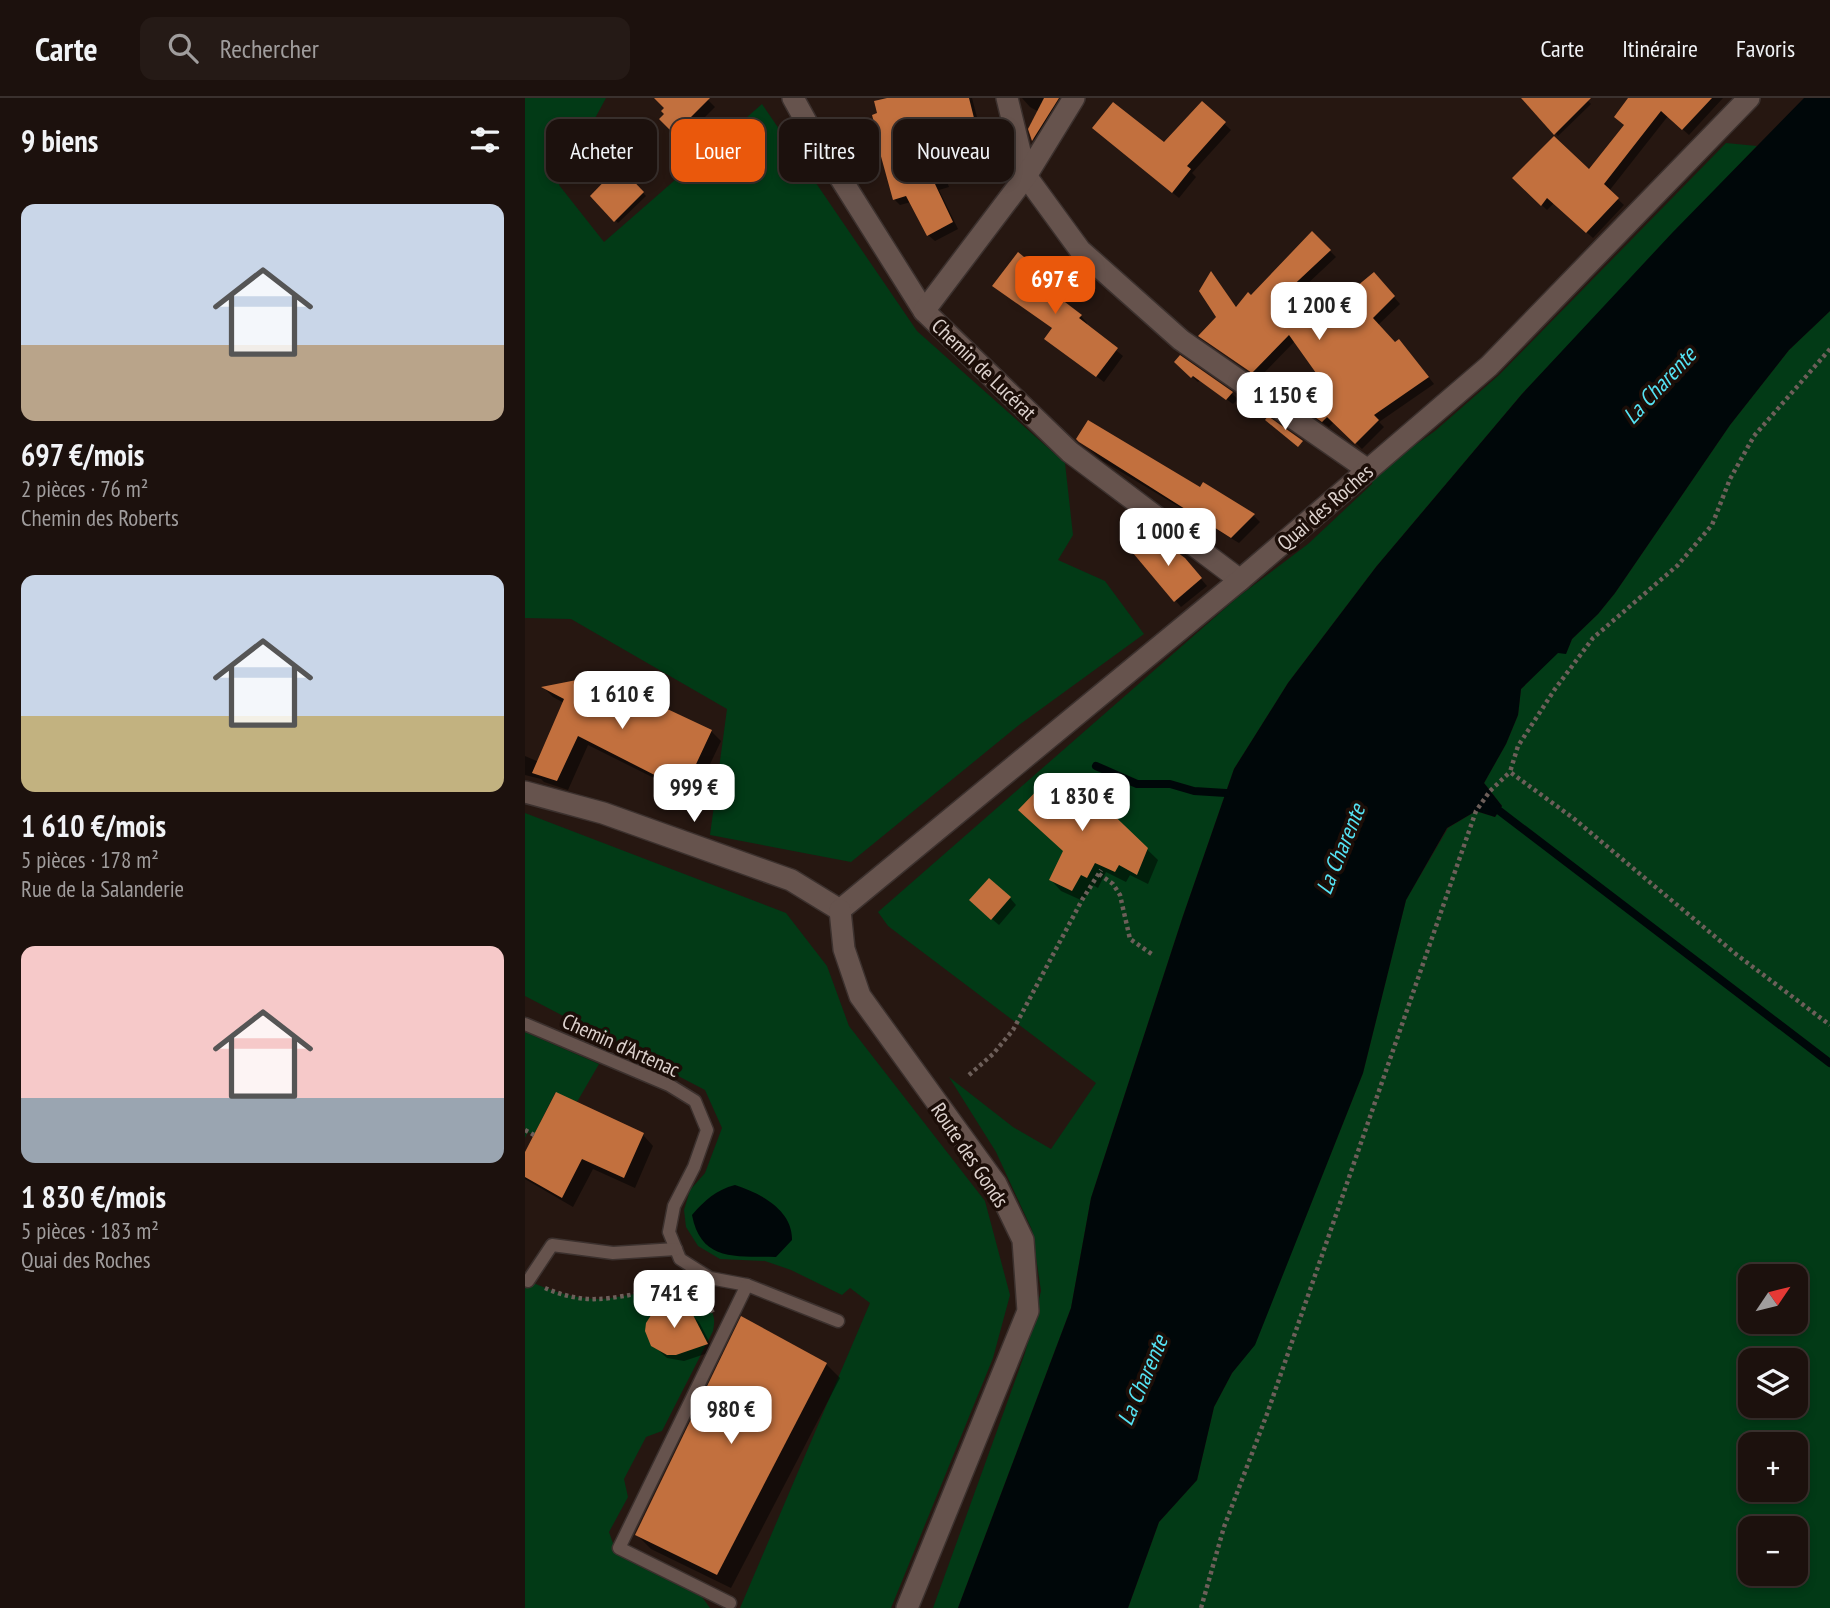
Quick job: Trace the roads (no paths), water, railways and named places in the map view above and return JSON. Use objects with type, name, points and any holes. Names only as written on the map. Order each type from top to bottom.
[{"type":"street","name":"Chemin de Lucérat","points":[[793,98],[924,311],[1070,452],[1240,580]]},
{"type":"street","points":[[1007,98],[1026,176],[1080,250],[1181,340],[1368,470]]},
{"type":"street","points":[[924,311],[1026,176],[1074,98]]},
{"type":"street","name":"Quai des Roches","points":[[840,910],[1240,580],[1489,366],[1749,98]]},
{"type":"street","points":[[525,792],[603,813],[791,880],[840,910]]},
{"type":"street","name":"Route des Gonds","points":[[840,910],[844,949],[860,996],[996,1184],[1023,1240],[1028,1311],[907,1608]]},
{"type":"lane","name":"Chemin d'Artenac","points":[[525,1024],[669,1084],[695,1101],[707,1130],[694,1167],[674,1206],[669,1231],[676,1249]]},
{"type":"lane","points":[[528,1281],[552,1245],[613,1253],[676,1249],[680,1259],[710,1278],[747,1285],[838,1321]]},
{"type":"lane","points":[[730,1603],[619,1548],[747,1285]]},
{"type":"water","name":"La Charente","points":[[1804,98],[1830,98],[1830,311],[1789,350],[1730,425],[1615,593],[1572,639],[1566,654],[1558,653],[1521,689],[1518,715],[1506,744],[1484,783],[1502,806],[1495,817],[1476,811],[1447,828],[1406,900],[1363,1073],[1255,1345],[1232,1373],[1214,1407],[1197,1480],[1159,1522],[1128,1608],[958,1608],[1071,1308],[1091,1198],[1234,769],[1288,683],[1376,567],[1522,394],[1672,233]]},
{"type":"water","points":[[735,1185],[773,1204],[787,1220],[792,1240],[776,1257],[734,1256],[712,1249],[703,1241],[692,1215],[711,1196]]},
{"type":"waterway","points":[[1096,766],[1137,784],[1170,784],[1194,791],[1226,793]]},
{"type":"waterway","points":[[1493,806],[1830,1063]]}]
